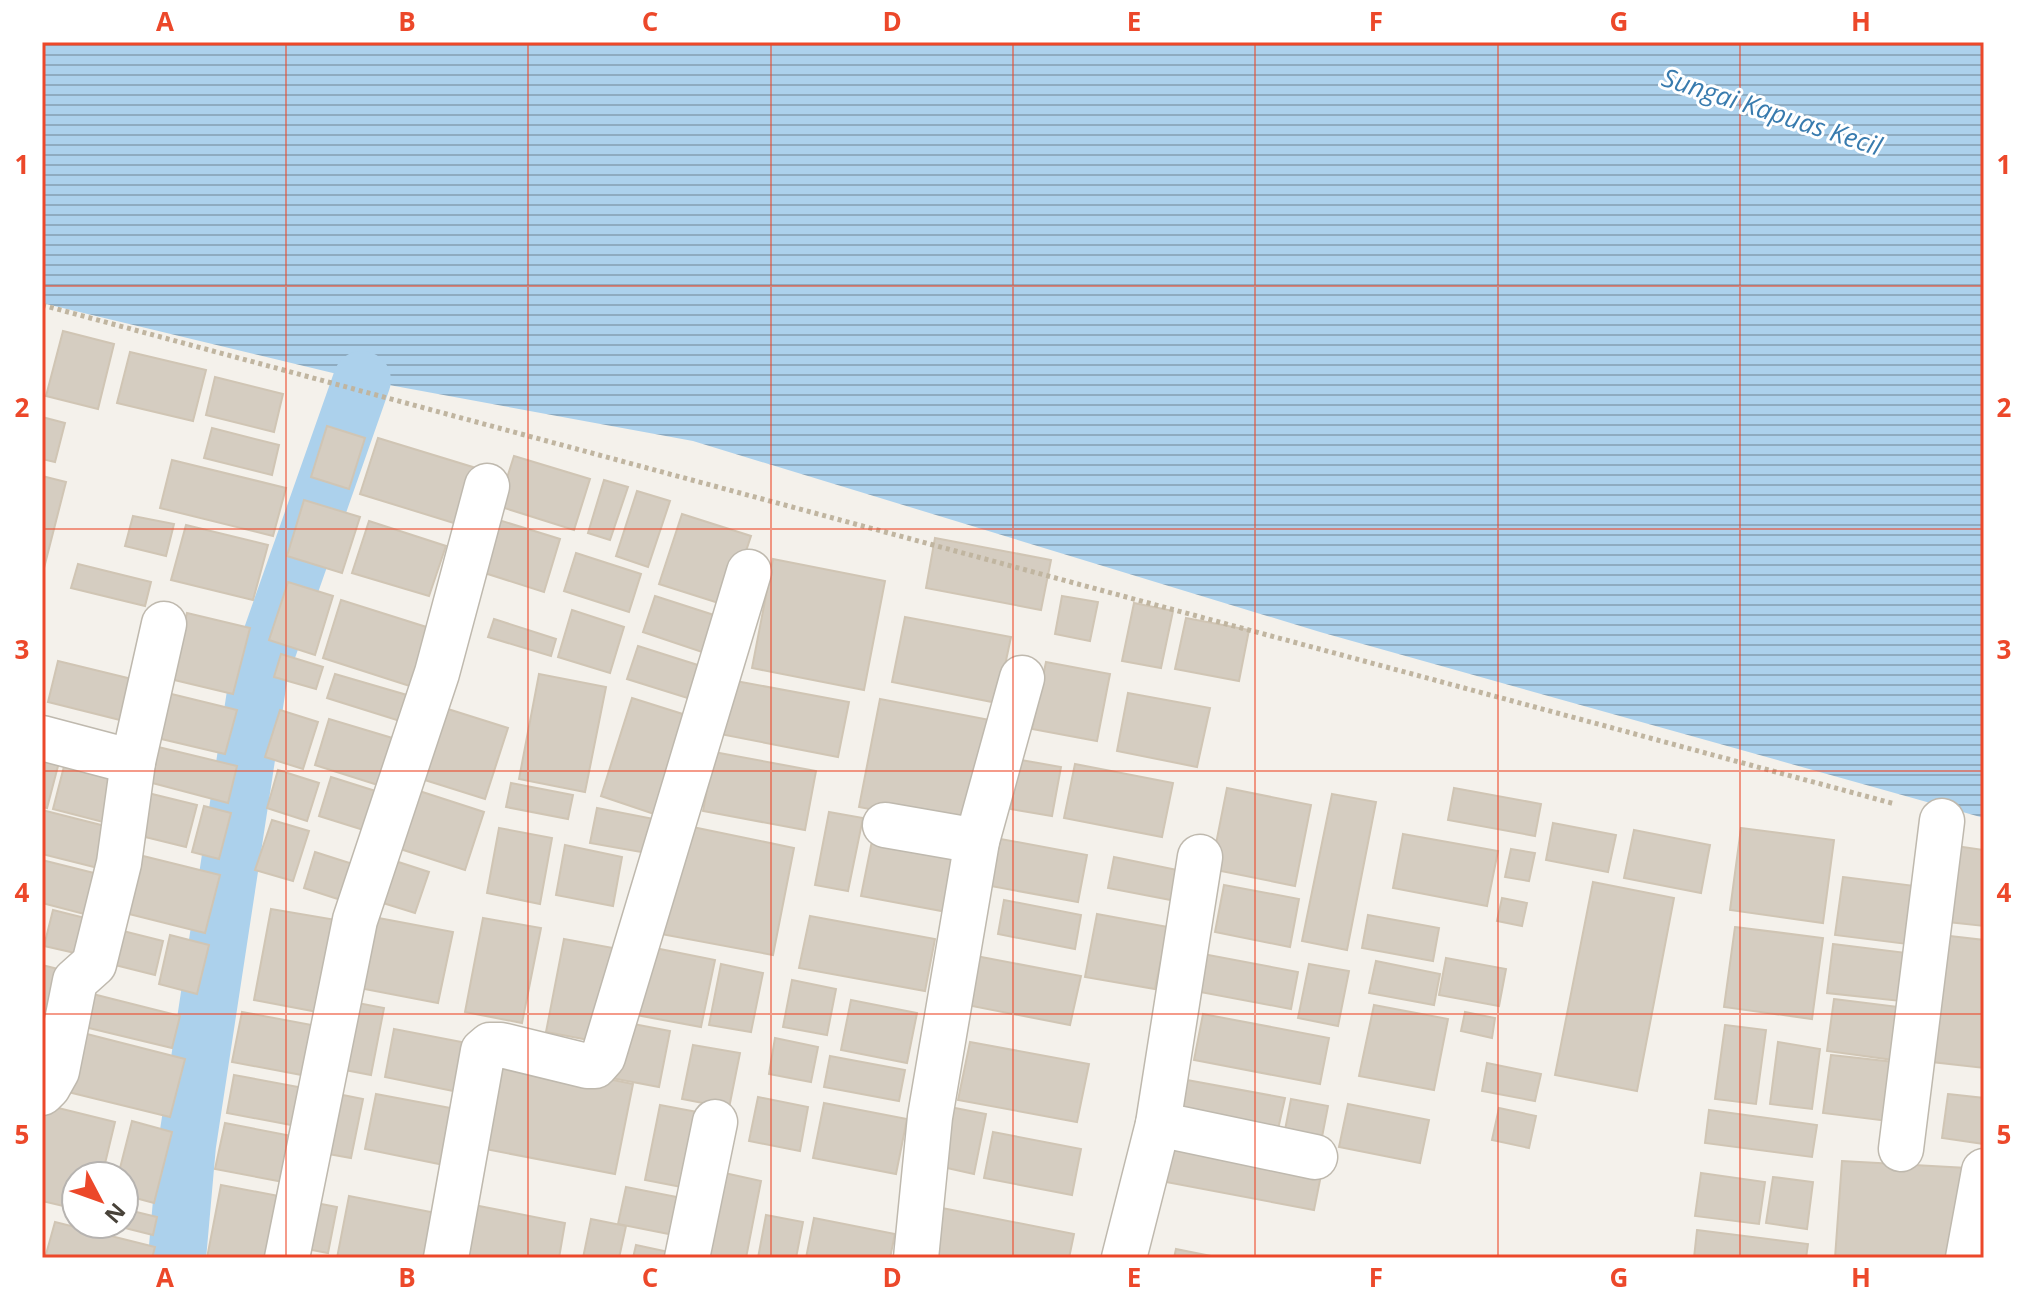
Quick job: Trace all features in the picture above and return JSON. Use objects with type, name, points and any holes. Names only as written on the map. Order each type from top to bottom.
[{"type":"street","points":[[287,1258],[355,920],[437,673],[487,486]]},
{"type":"street","points":[[446,1258],[483,1051],[490,1045],[501,1045],[587,1066],[595,1066],[603,1057],[749,572]]},
{"type":"street","points":[[42,1093],[57,1071],[75,981],[94,964],[119,863],[133,762],[164,624]]},
{"type":"street","points":[[916,1258],[930,1117],[977,841],[1022,678]]},
{"type":"street","points":[[42,738],[133,762]]},
{"type":"street","points":[[1901,1149],[1924,814]]},
{"type":"street","points":[[885,825],[977,841]]},
{"type":"street","points":[[1124,1258],[1158,1124],[1200,857]]},
{"type":"street","points":[[687,1258],[715,1122]]},
{"type":"street","points":[[1158,1124],[1315,1157]]},
{"type":"street","points":[[1968,1258],[1984,1171]]},
{"type":"path","points":[[42,305],[1924,814]]},
{"type":"water","name":"Sungai Kapuas Kecil","points":[[42,42],[1984,42],[1984,818],[1320,632],[693,441],[362,380],[42,303]]},
{"type":"building","points":[[63,331],[114,344],[98,409],[46,396]]},
{"type":"building","points":[[130,352],[206,370],[193,421],[117,403]]},
{"type":"building","points":[[215,377],[283,394],[274,432],[206,415]]},
{"type":"building","points":[[42,417],[65,423],[55,462],[42,459]]},
{"type":"building","points":[[327,426],[365,438],[349,489],[311,477]]},
{"type":"building","points":[[212,428],[279,445],[272,475],[204,458]]},
{"type":"building","points":[[378,438],[476,468],[457,524],[360,494]]},
{"type":"building","points":[[514,456],[590,479],[574,530],[498,506]]},
{"type":"building","points":[[172,460],[286,488],[273,536],[160,508]]},
{"type":"building","points":[[42,476],[66,482],[44,568],[42,568]]},
{"type":"building","points":[[604,480],[628,487],[610,540],[588,533]]},
{"type":"building","points":[[637,491],[670,501],[648,567],[616,556]]},
{"type":"building","points":[[304,500],[360,517],[342,573],[287,556]]},
{"type":"building","points":[[682,514],[751,536],[728,606],[659,584]]},
{"type":"building","points":[[133,516],[174,524],[166,556],[125,546]]},
{"type":"building","points":[[486,516],[560,539],[544,592],[469,568]]},
{"type":"building","points":[[369,521],[446,546],[429,596],[352,573]]},
{"type":"building","points":[[186,525],[268,545],[253,600],[171,580]]},
{"type":"building","points":[[935,538],[1051,560],[1041,610],[926,588]]},
{"type":"building","points":[[576,553],[641,574],[629,612],[564,591]]},
{"type":"building","points":[[773,559],[885,581],[864,690],[752,668]]},
{"type":"building","points":[[78,564],[151,582],[145,606],[71,588]]},
{"type":"building","points":[[288,582],[333,596],[315,655],[269,640]]},
{"type":"building","points":[[655,596],[720,617],[708,654],[643,632]]},
{"type":"building","points":[[1062,596],[1098,602],[1090,641],[1055,634]]},
{"type":"building","points":[[341,600],[439,631],[419,689],[323,658]]},
{"type":"building","points":[[1134,603],[1173,611],[1161,668],[1122,661]]},
{"type":"building","points":[[572,610],[624,627],[610,673],[558,657]]},
{"type":"building","points":[[187,613],[250,628],[233,694],[170,679]]},
{"type":"building","points":[[905,617],[1011,637],[997,703],[892,682]]},
{"type":"building","points":[[1186,618],[1249,630],[1239,681],[1175,669]]},
{"type":"building","points":[[494,619],[556,639],[551,656],[488,637]]},
{"type":"building","points":[[638,646],[704,667],[694,700],[627,679]]},
{"type":"building","points":[[281,654],[323,667],[316,689],[274,677]]},
{"type":"building","points":[[58,661],[136,680],[124,721],[48,702]]},
{"type":"building","points":[[1046,662],[1110,674],[1097,741],[1032,729]]},
{"type":"building","points":[[335,674],[407,695],[400,721],[327,698]]},
{"type":"building","points":[[539,674],[606,687],[585,792],[519,779]]},
{"type":"building","points":[[725,679],[849,702],[838,757],[715,733]]},
{"type":"building","points":[[151,689],[237,710],[225,754],[140,734]]},
{"type":"building","points":[[1128,693],[1210,708],[1197,767],[1117,751]]},
{"type":"building","points":[[632,698],[689,716],[657,815],[601,796]]},
{"type":"building","points":[[880,699],[995,721],[973,829],[859,807]]},
{"type":"building","points":[[432,704],[508,728],[485,799],[409,775]]},
{"type":"building","points":[[280,710],[318,722],[303,769],[265,757]]},
{"type":"building","points":[[329,719],[399,740],[384,787],[315,765]]},
{"type":"building","points":[[42,742],[63,747],[47,808],[42,807]]},
{"type":"building","points":[[150,745],[237,766],[228,803],[141,780]]},
{"type":"building","points":[[68,751],[125,766],[111,824],[53,809]]},
{"type":"building","points":[[714,752],[816,771],[805,830],[703,811]]},
{"type":"building","points":[[1021,760],[1061,767],[1052,816],[1010,809]]},
{"type":"building","points":[[1075,764],[1173,783],[1162,837],[1064,818]]},
{"type":"building","points":[[278,770],[319,783],[307,821],[267,808]]},
{"type":"building","points":[[331,777],[385,794],[373,833],[319,816]]},
{"type":"building","points":[[511,783],[573,795],[568,819],[506,807]]},
{"type":"building","points":[[407,787],[484,812],[465,870],[388,845]]},
{"type":"building","points":[[1227,788],[1311,805],[1295,886],[1211,869]]},
{"type":"building","points":[[1454,788],[1541,804],[1535,836],[1448,820]]},
{"type":"building","points":[[148,793],[197,805],[186,847],[137,835]]},
{"type":"building","points":[[1332,794],[1376,802],[1347,950],[1302,941]]},
{"type":"building","points":[[204,806],[231,813],[219,859],[192,852]]},
{"type":"building","points":[[597,808],[659,820],[653,854],[590,843]]},
{"type":"building","points":[[42,810],[117,829],[106,870],[42,854]]},
{"type":"building","points":[[829,812],[863,818],[848,891],[815,885]]},
{"type":"building","points":[[272,820],[309,831],[293,881],[255,870]]},
{"type":"building","points":[[1553,823],[1616,835],[1608,872],[1546,860]]},
{"type":"building","points":[[683,825],[794,848],[773,955],[661,934]]},
{"type":"building","points":[[499,828],[552,838],[540,904],[487,893]]},
{"type":"building","points":[[1741,828],[1834,840],[1823,923],[1730,910]]},
{"type":"building","points":[[1634,830],[1710,845],[1701,893],[1624,878]]},
{"type":"building","points":[[874,831],[964,848],[952,913],[861,896]]},
{"type":"building","points":[[1403,834],[1498,851],[1487,906],[1393,888]]},
{"type":"building","points":[[990,837],[1087,855],[1078,902],[980,884]]},
{"type":"building","points":[[565,845],[622,857],[613,906],[556,895]]},
{"type":"building","points":[[1949,845],[1984,850],[1984,926],[1939,921]]},
{"type":"building","points":[[1511,849],[1535,853],[1529,881],[1505,877]]},
{"type":"building","points":[[315,852],[365,868],[353,904],[304,888]]},
{"type":"building","points":[[131,853],[220,875],[205,933],[117,911]]},
{"type":"building","points":[[380,856],[429,872],[415,913],[367,898]]},
{"type":"building","points":[[1114,857],[1182,871],[1176,901],[1108,888]]},
{"type":"building","points":[[42,860],[102,875],[92,916],[42,903]]},
{"type":"building","points":[[1843,877],[1923,887],[1915,945],[1835,935]]},
{"type":"building","points":[[1593,882],[1674,898],[1637,1091],[1555,1075]]},
{"type":"building","points":[[1224,885],[1299,899],[1290,947],[1215,932]]},
{"type":"building","points":[[1502,898],[1527,903],[1522,926],[1497,921]]},
{"type":"building","points":[[1004,900],[1081,915],[1075,949],[998,934]]},
{"type":"building","points":[[271,909],[342,921],[323,1013],[254,1000]]},
{"type":"building","points":[[53,910],[93,920],[84,955],[44,946]]},
{"type":"building","points":[[1097,914],[1168,927],[1155,989],[1085,977]]},
{"type":"building","points":[[1368,915],[1439,928],[1433,961],[1362,948]]},
{"type":"building","points":[[368,916],[453,932],[438,1003],[354,987]]},
{"type":"building","points":[[810,916],[935,939],[925,991],[799,968]]},
{"type":"building","points":[[483,918],[541,928],[522,1023],[465,1012]]},
{"type":"building","points":[[107,927],[163,941],[155,975],[99,961]]},
{"type":"building","points":[[1735,927],[1823,938],[1812,1019],[1724,1007]]},
{"type":"building","points":[[170,935],[209,945],[197,994],[159,984]]},
{"type":"building","points":[[1941,935],[1984,940],[1984,1068],[1923,1061]]},
{"type":"building","points":[[564,939],[613,948],[594,1041],[546,1032]]},
{"type":"building","points":[[1833,944],[1915,954],[1910,1002],[1827,993]]},
{"type":"building","points":[[650,947],[715,960],[701,1027],[636,1015]]},
{"type":"building","points":[[1203,954],[1298,972],[1291,1009],[1195,991]]},
{"type":"building","points":[[976,956],[1081,976],[1070,1025],[967,1005]]},
{"type":"building","points":[[1446,958],[1506,969],[1499,1006],[1439,995]]},
{"type":"building","points":[[1376,961],[1440,974],[1434,1005],[1369,993]]},
{"type":"building","points":[[721,964],[763,973],[751,1032],[709,1025]]},
{"type":"building","points":[[1309,964],[1349,971],[1338,1026],[1298,1018]]},
{"type":"building","points":[[42,965],[66,971],[56,1012],[42,1009]]},
{"type":"building","points":[[792,980],[836,989],[827,1035],[783,1027]]},
{"type":"building","points":[[77,990],[180,1016],[172,1048],[68,1023]]},
{"type":"building","points":[[1834,999],[1907,1008],[1901,1061],[1827,1051]]},
{"type":"building","points":[[342,1000],[384,1008],[371,1075],[329,1067]]},
{"type":"building","points":[[851,1000],[917,1013],[907,1063],[841,1050]]},
{"type":"building","points":[[1374,1005],[1448,1019],[1434,1090],[1359,1076]]},
{"type":"building","points":[[242,1012],[317,1026],[307,1076],[232,1062]]},
{"type":"building","points":[[1465,1012],[1495,1018],[1492,1038],[1461,1031]]},
{"type":"building","points":[[1203,1014],[1329,1038],[1320,1084],[1194,1060]]},
{"type":"building","points":[[618,1021],[670,1031],[659,1087],[606,1077]]},
{"type":"building","points":[[1725,1025],[1766,1030],[1756,1104],[1715,1099]]},
{"type":"building","points":[[394,1029],[472,1044],[463,1093],[385,1077]]},
{"type":"building","points":[[83,1033],[185,1059],[170,1117],[68,1092]]},
{"type":"building","points":[[775,1038],[818,1047],[811,1082],[769,1074]]},
{"type":"building","points":[[970,1042],[1089,1064],[1077,1122],[958,1100]]},
{"type":"building","points":[[1778,1042],[1820,1049],[1812,1109],[1770,1104]]},
{"type":"building","points":[[693,1045],[740,1053],[729,1108],[682,1099]]},
{"type":"building","points":[[1831,1055],[1903,1063],[1896,1122],[1823,1113]]},
{"type":"building","points":[[830,1056],[905,1070],[899,1101],[824,1087]]},
{"type":"building","points":[[498,1057],[633,1084],[615,1174],[480,1148]]},
{"type":"building","points":[[1487,1063],[1541,1074],[1535,1101],[1482,1091]]},
{"type":"building","points":[[234,1075],[309,1089],[302,1127],[227,1113]]},
{"type":"building","points":[[1187,1080],[1285,1098],[1276,1138],[1179,1119]]},
{"type":"building","points":[[328,1092],[363,1099],[351,1158],[317,1152]]},
{"type":"building","points":[[376,1094],[456,1109],[444,1165],[365,1149]]},
{"type":"building","points":[[1948,1094],[1984,1098],[1984,1144],[1942,1138]]},
{"type":"building","points":[[758,1097],[808,1107],[800,1151],[749,1141]]},
{"type":"building","points":[[1291,1099],[1328,1106],[1322,1137],[1285,1130]]},
{"type":"building","points":[[824,1103],[907,1119],[896,1174],[813,1158]]},
{"type":"building","points":[[42,1104],[115,1122],[106,1160],[60,1160],[60,1205],[42,1201]]},
{"type":"building","points":[[1348,1104],[1429,1120],[1420,1163],[1339,1147]]},
{"type":"building","points":[[660,1105],[708,1114],[692,1189],[645,1180]]},
{"type":"building","points":[[950,1107],[986,1114],[974,1174],[938,1166]]},
{"type":"building","points":[[1499,1108],[1536,1116],[1529,1148],[1492,1140]]},
{"type":"building","points":[[1709,1110],[1817,1125],[1812,1157],[1705,1143]]},
{"type":"building","points":[[132,1121],[172,1132],[154,1203],[140,1199],[140,1160],[122,1160]]},
{"type":"building","points":[[225,1123],[302,1138],[294,1184],[215,1169]]},
{"type":"building","points":[[993,1132],[1081,1149],[1072,1195],[984,1178]]},
{"type":"building","points":[[1173,1142],[1322,1170],[1314,1210],[1166,1182]]},
{"type":"building","points":[[1842,1161],[1967,1168],[1960,1258],[1835,1258]]},
{"type":"building","points":[[711,1170],[761,1181],[746,1258],[694,1258]]},
{"type":"building","points":[[1701,1173],[1765,1182],[1759,1224],[1695,1216]]},
{"type":"building","points":[[1773,1177],[1813,1182],[1807,1229],[1766,1223]]},
{"type":"building","points":[[221,1185],[284,1197],[273,1258],[207,1258]]},
{"type":"building","points":[[626,1187],[692,1200],[684,1237],[618,1224]]},
{"type":"building","points":[[349,1196],[441,1214],[432,1258],[337,1258]]},
{"type":"building","points":[[306,1201],[337,1207],[328,1253],[296,1247]]},
{"type":"building","points":[[474,1205],[565,1223],[559,1258],[463,1258]]},
{"type":"building","points":[[942,1208],[1074,1234],[1069,1258],[947,1258],[933,1255]]},
{"type":"building","points":[[140,1213],[157,1217],[153,1235],[140,1232]]},
{"type":"building","points":[[766,1215],[803,1222],[796,1258],[758,1258]]},
{"type":"building","points":[[814,1218],[895,1234],[890,1258],[806,1258]]},
{"type":"building","points":[[591,1219],[626,1226],[619,1258],[583,1258]]},
{"type":"building","points":[[55,1222],[60,1223],[60,1240],[127,1240],[155,1247],[152,1258],[45,1258]]},
{"type":"building","points":[[1697,1230],[1808,1244],[1806,1258],[1694,1258]]},
{"type":"building","points":[[636,1245],[678,1254],[677,1258],[633,1258]]},
{"type":"building","points":[[1176,1249],[1221,1258],[1174,1258]]},
{"type":"waterway","points":[[177,1258],[187,1145],[259,673],[362,380]]}]
